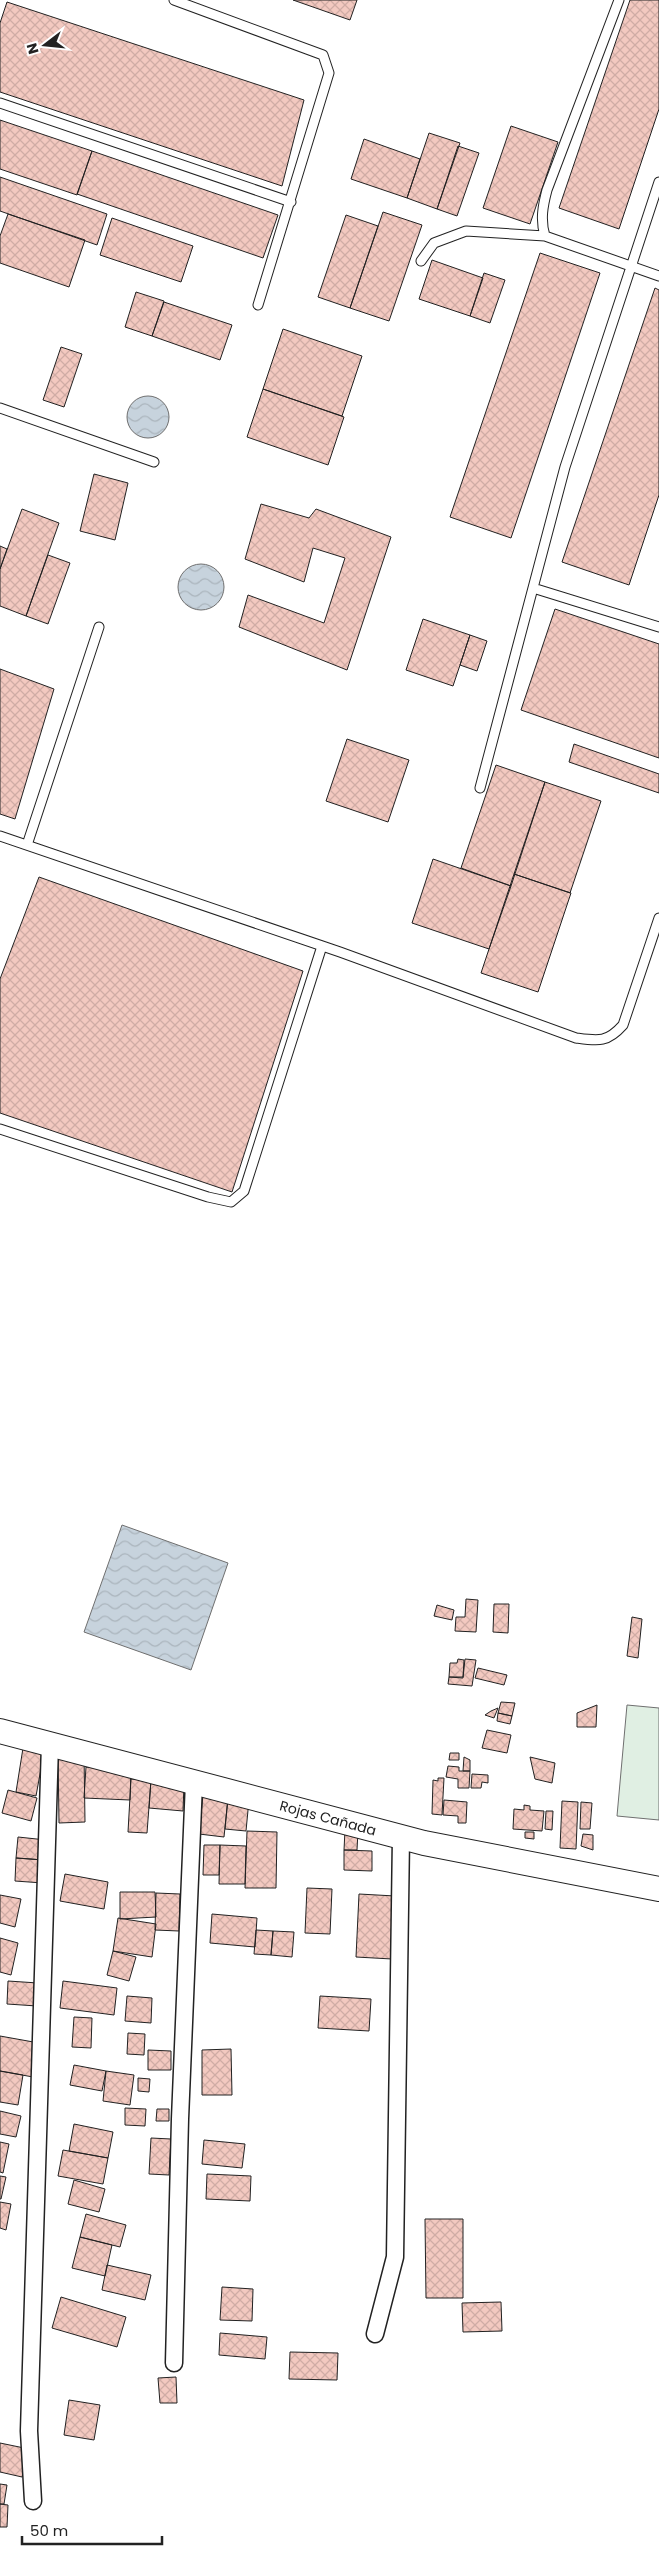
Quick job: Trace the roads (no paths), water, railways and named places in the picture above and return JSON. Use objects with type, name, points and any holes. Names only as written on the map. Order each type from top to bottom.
[{"type":"main road","name":"Rojas Cañada","points":[[0,1731],[402,1837],[659,1889]]},
{"type":"street","points":[[33,2501],[29,2431],[50,1744]]},
{"type":"street","points":[[174,2363],[180,2119],[194,1782]]},
{"type":"street","points":[[375,2334],[395,2257],[402,1837]]},
{"type":"lane","points":[[174,0],[323,55],[329,73],[258,305]]},
{"type":"lane","points":[[545,236],[542,227],[543,207],[547,190],[619,0]]},
{"type":"lane","points":[[0,104],[291,202]]},
{"type":"lane","points":[[480,788],[565,467],[659,182]]},
{"type":"lane","points":[[421,261],[434,243],[466,230],[545,236],[631,268],[659,276]]},
{"type":"lane","points":[[0,408],[154,462]]},
{"type":"lane","points":[[533,588],[659,627]]},
{"type":"lane","points":[[27,845],[99,626]]},
{"type":"lane","points":[[0,836],[322,946],[576,1038],[598,1041],[613,1036],[623,1024],[659,918]]},
{"type":"lane","points":[[0,1129],[208,1197],[231,1202],[244,1191],[322,946]]},
{"type":"water","points":[[152,396],[160,399],[166,405],[169,417],[166,429],[160,435],[144,438],[136,435],[130,429],[127,413],[130,405],[136,399]]},
{"type":"water","points":[[206,564],[218,570],[223,578],[223,596],[218,604],[210,609],[196,610],[184,604],[179,596],[178,582],[184,570],[192,565]]},
{"type":"water","points":[[122,1525],[228,1563],[191,1670],[84,1632]]}]
